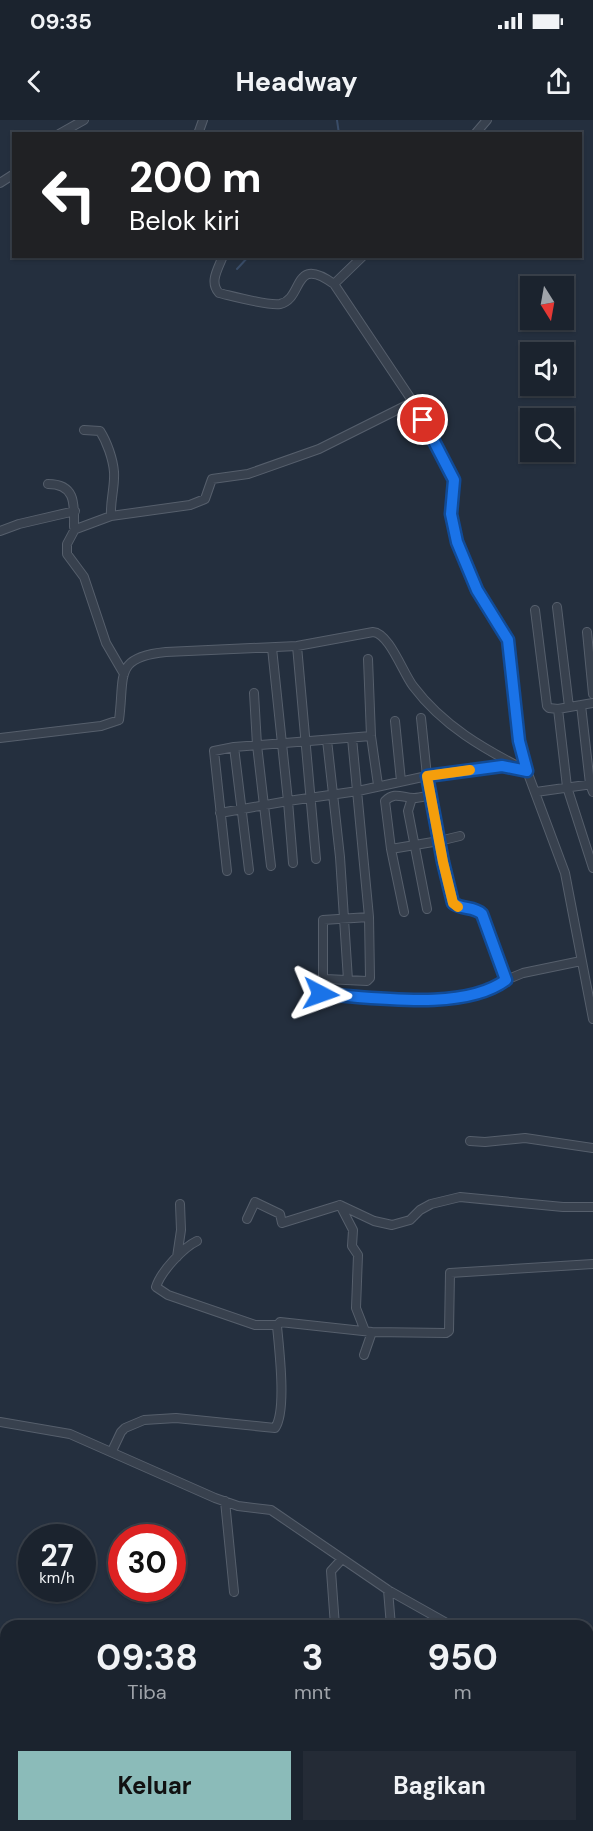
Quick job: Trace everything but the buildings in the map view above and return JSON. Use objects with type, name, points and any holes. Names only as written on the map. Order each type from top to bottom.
[{"type":"street","points":[[63,132],[84,120]]},
{"type":"street","points":[[477,132],[487,120]]},
{"type":"street","points":[[222,258],[214,282],[215,290],[219,293],[279,304],[288,300],[298,283],[308,275],[321,274],[334,284],[413,402],[454,480],[452,522],[463,559],[477,590],[508,640],[519,741],[527,771],[565,873],[593,1019]]},
{"type":"street","points":[[334,284],[361,258]]},
{"type":"street","points":[[75,529],[111,516],[200,502],[206,497],[212,479],[248,474],[319,449],[413,402]]},
{"type":"street","points":[[84,430],[100,431],[112,463],[114,475],[110,501],[111,516]]},
{"type":"street","points":[[48,484],[65,487],[73,503],[75,529],[67,544],[67,554],[84,577],[106,643],[124,674]]},
{"type":"street","points":[[0,531],[35,519],[75,511]]},
{"type":"street","points":[[557,608],[569,707]]},
{"type":"street","points":[[534,610],[547,706],[558,709],[593,703]]},
{"type":"street","points":[[0,738],[117,722],[127,665],[133,660],[153,654],[297,646],[379,632],[412,684],[445,720],[491,753],[527,771]]},
{"type":"street","points":[[586,632],[593,694]]},
{"type":"street","points":[[297,646],[316,860]]},
{"type":"street","points":[[272,648],[293,863]]},
{"type":"street","points":[[368,659],[371,736],[378,785]]},
{"type":"street","points":[[254,693],[257,745],[272,866]]},
{"type":"street","points":[[536,792],[592,786],[581,705]]},
{"type":"street","points":[[558,709],[567,787],[593,868]]},
{"type":"street","points":[[421,718],[430,795],[453,903],[459,907],[477,909],[482,914],[506,980]]},
{"type":"street","points":[[395,721],[401,781]]},
{"type":"street","points":[[227,871],[213,755],[216,750],[371,736]]},
{"type":"street","points":[[352,738],[369,917],[370,980],[327,980],[323,976],[322,920],[369,917]]},
{"type":"street","points":[[327,740],[345,918],[348,980]]},
{"type":"street","points":[[234,747],[249,870]]},
{"type":"street","points":[[220,813],[358,791],[427,776],[502,766],[527,771]]},
{"type":"street","points":[[404,912],[391,849],[385,801],[387,798],[399,795],[412,798],[430,795]]},
{"type":"street","points":[[412,798],[408,811],[428,909]]},
{"type":"street","points":[[391,849],[460,836]]},
{"type":"street","points":[[321,994],[421,1000],[448,999],[474,995],[533,970],[581,961]]},
{"type":"street","points":[[470,1141],[485,1142],[525,1138],[593,1148]]},
{"type":"street","points":[[247,1220],[255,1202],[280,1214],[282,1223],[340,1205],[374,1221],[392,1225],[410,1220],[420,1210],[440,1200],[460,1197],[563,1207],[593,1207]]},
{"type":"street","points":[[176,1258],[181,1230],[180,1204]]},
{"type":"street","points":[[340,1205],[353,1230],[352,1246],[358,1255],[356,1308],[368,1331],[364,1355]]},
{"type":"street","points":[[197,1240],[186,1247],[158,1282],[156,1287],[164,1293],[255,1324],[277,1325],[283,1321],[368,1331],[448,1332],[449,1275],[452,1273],[593,1264]]},
{"type":"street","points":[[112,1451],[125,1428],[144,1420],[176,1418],[275,1428],[278,1424],[281,1381],[277,1325]]},
{"type":"street","points":[[0,1422],[70,1434],[238,1506],[272,1510],[388,1590],[441,1620]]},
{"type":"street","points":[[225,1501],[234,1592]]},
{"type":"street","points":[[335,1620],[331,1571],[342,1559]]},
{"type":"street","points":[[388,1590],[390,1620]]},
{"type":"waterway","points":[[337,120],[339,132]]},
{"type":"waterway","points":[[237,269],[247,258]]},
{"type":"slow traffic","points":[[458,907],[453,903],[447,885],[427,776],[470,770]]},
{"type":"route","points":[[321,994],[421,1000],[448,999],[474,995],[506,980],[480,911],[459,907],[453,903],[447,885],[427,776],[502,766],[527,771],[519,741],[510,647],[502,628],[477,590],[466,567],[453,530],[451,514],[455,484],[453,475],[423,420]]}]
